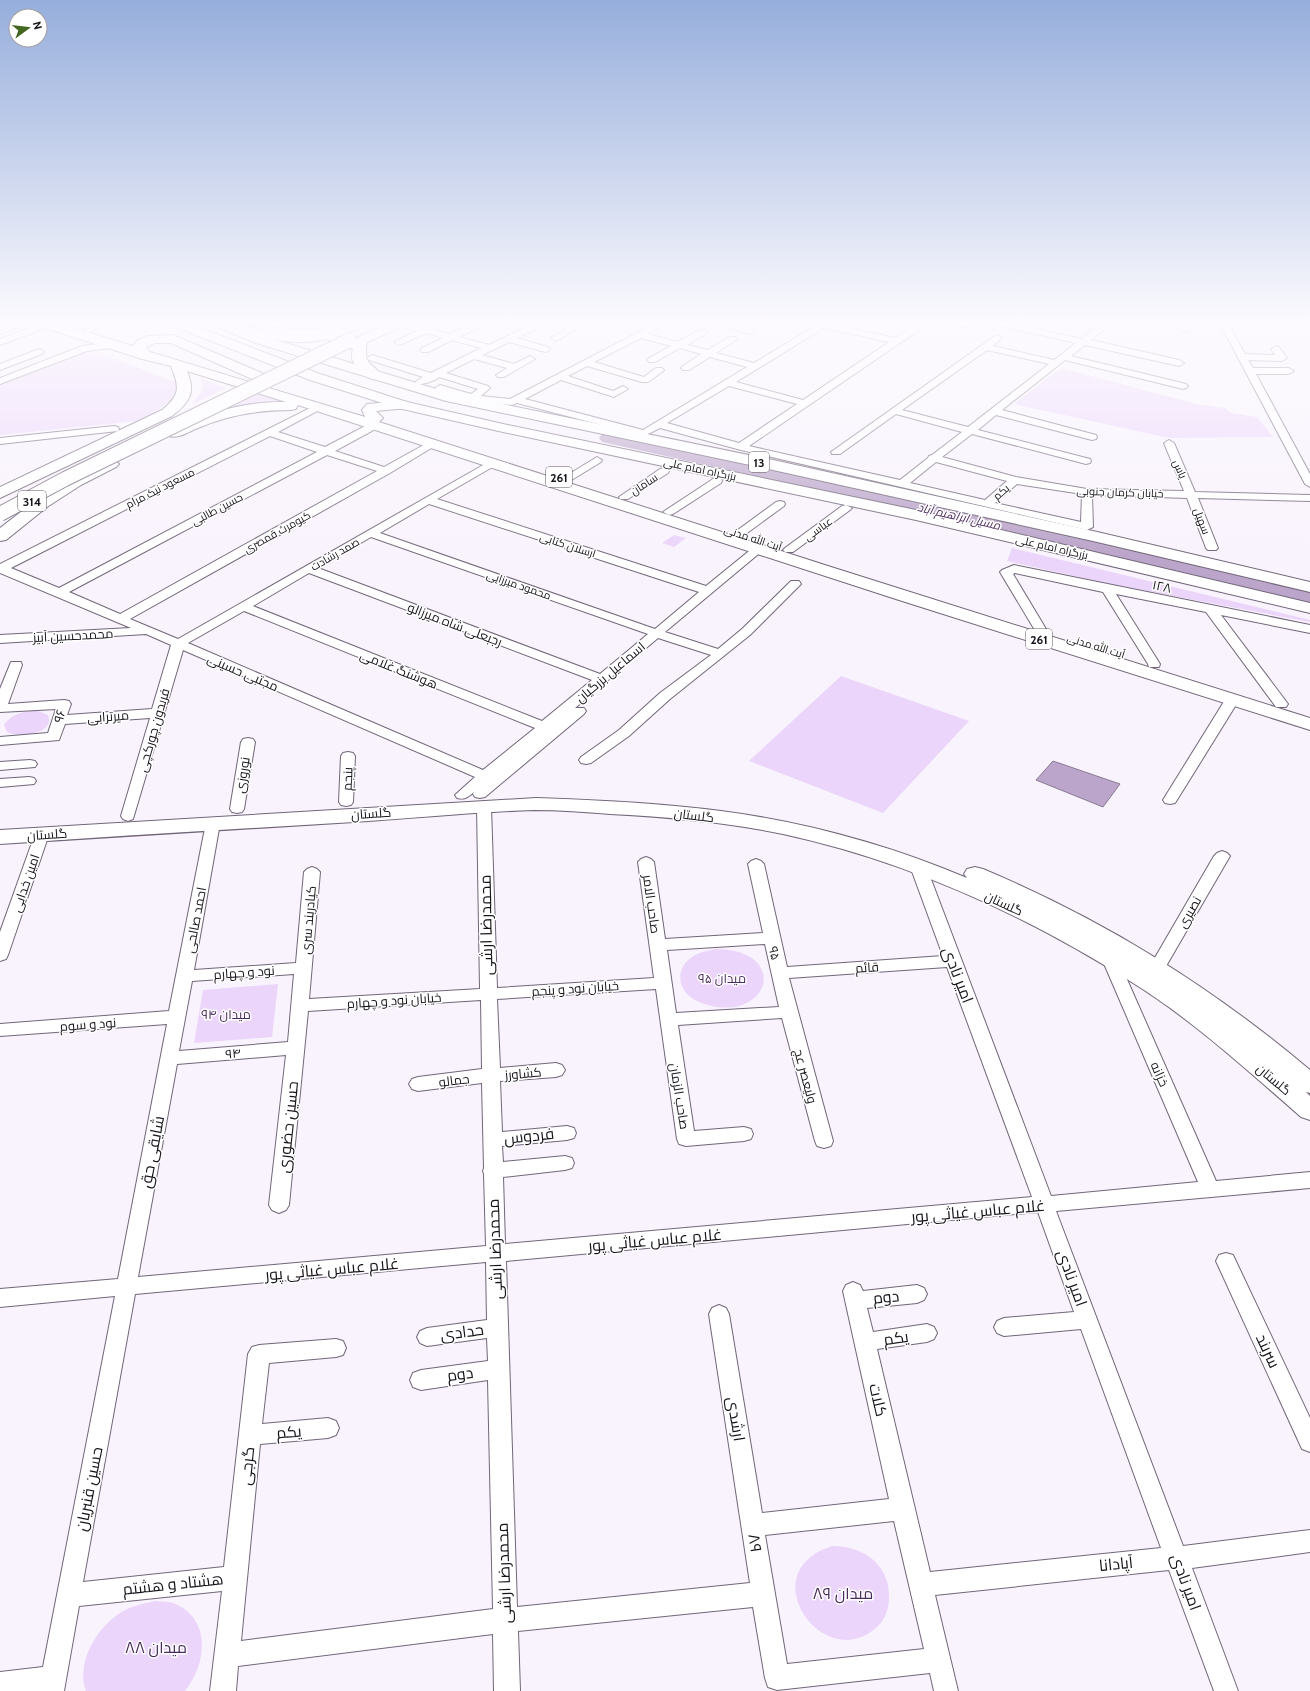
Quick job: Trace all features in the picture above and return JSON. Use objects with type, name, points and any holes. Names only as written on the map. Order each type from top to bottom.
[{"type":"main road","points":[[0,493],[167,413],[182,399]]},
{"type":"main road","points":[[0,500],[222,399]]},
{"type":"main road","points":[[0,514],[64,479],[229,399]]},
{"type":"main road","name":"آیت الله مدنی","points":[[291,399],[375,422],[566,479],[624,497],[664,515],[739,534],[772,548]]},
{"type":"main road","name":"آیت الله مدنی","points":[[318,399],[433,444],[492,463],[1040,628],[1310,713]]},
{"type":"main road","points":[[337,406],[360,405],[366,402],[366,399]]},
{"type":"main road","name":"بزرگراه امام علی","points":[[383,399],[503,428],[916,515],[1310,608]]},
{"type":"main road","name":"بزرگراه امام علی","points":[[455,399],[781,466],[1093,536],[1310,587]]},
{"type":"main road","points":[[0,536],[41,504],[76,482],[128,455],[194,424],[228,411],[255,407],[277,405],[318,407]]},
{"type":"main road","points":[[375,422],[369,410],[372,407],[403,405]]},
{"type":"main road","points":[[167,413],[178,412],[193,415],[196,419],[194,424]]},
{"type":"main road","name":"314","points":[[0,524],[64,479]]},
{"type":"main road","name":"261","points":[[772,548],[1232,700],[1310,724]]},
{"type":"main road","name":"گلستان","points":[[0,824],[478,793],[537,792],[626,794],[706,803],[787,815],[857,832],[926,854],[1004,885],[1082,923],[1157,968],[1240,1027],[1310,1084]]},
{"type":"main road","name":"گلستان","points":[[0,837],[213,823],[478,793],[536,804],[624,807],[703,815],[790,830],[850,845],[918,866],[994,897],[1069,934],[1147,981],[1223,1036],[1310,1110]]},
{"type":"street","points":[[485,399],[513,401],[644,433],[699,399]]},
{"type":"street","points":[[513,401],[517,399]]},
{"type":"street","points":[[788,399],[803,403]]},
{"type":"street","points":[[741,447],[809,399]]},
{"type":"street","points":[[836,452],[912,399]]},
{"type":"street","points":[[902,484],[1009,399]]},
{"type":"street","points":[[1264,399],[1310,484]]},
{"type":"street","name":"مسعود نیک مرام","points":[[1,568],[318,407]]},
{"type":"street","points":[[582,418],[596,409]]},
{"type":"street","points":[[994,411],[1092,437]]},
{"type":"street","points":[[894,412],[1086,461]]},
{"type":"street","name":"حسین طالبی","points":[[59,593],[327,451],[375,422]]},
{"type":"street","points":[[658,424],[741,447],[1087,527],[1087,492]]},
{"type":"street","points":[[0,441],[114,429]]},
{"type":"street","points":[[269,432],[386,471]]},
{"type":"street","points":[[1033,458],[1054,443]]},
{"type":"street","name":"یاس","points":[[1169,443],[1191,494]]},
{"type":"street","name":"کیومرث قمصری","points":[[120,619],[433,444]]},
{"type":"street","name":"خیابان کرمان جنوبی","points":[[933,458],[1015,480],[1087,492],[1310,498]]},
{"type":"street","points":[[566,479],[597,460]]},
{"type":"street","name":"صمد رشادت","points":[[178,644],[492,463]]},
{"type":"street","name":"سامان","points":[[624,497],[664,471]]},
{"type":"street","name":"یکم","points":[[987,504],[1015,480]]},
{"type":"street","points":[[664,515],[717,481]]},
{"type":"street","name":"سهیل","points":[[1191,494],[1212,548]]},
{"type":"street","name":"ارسلان کتابی","points":[[428,500],[708,591]]},
{"type":"street","points":[[739,534],[780,504]]},
{"type":"street","name":"عباسی","points":[[772,548],[846,508]]},
{"type":"street","name":"محمود میرزایی","points":[[370,533],[662,636],[719,654]]},
{"type":"street","name":"اسماعیل بزرگیان","points":[[478,793],[550,729],[602,679],[662,636],[708,591],[772,548]]},
{"type":"street","name":"اسماعیل بزرگیان","points":[[478,793],[550,729],[662,636],[772,548]]},
{"type":"street","name":"مجتبی حسینی","points":[[1,568],[178,644],[478,793]]},
{"type":"street","name":"رجبعلی شاه میرزالو","points":[[308,569],[602,679]]},
{"type":"street","name":"۱۲۸","points":[[1040,628],[1006,572],[1009,570],[1014,569],[1310,629]]},
{"type":"street","points":[[586,760],[624,733],[665,696],[746,632],[795,584]]},
{"type":"street","points":[[1107,589],[1154,664]]},
{"type":"street","name":"هوشنگ غلامی","points":[[243,606],[550,729]]},
{"type":"street","points":[[1211,610],[1281,704]]},
{"type":"street","name":"محمدحسین آبیز","points":[[0,639],[147,630]]},
{"type":"street","name":"فریدون چورکچی","points":[[128,816],[178,644]]},
{"type":"street","points":[[0,707],[16,665]]},
{"type":"street","points":[[1170,800],[1232,700]]},
{"type":"street","name":"۹۶","points":[[0,707],[64,704],[54,737],[0,741]]},
{"type":"street","name":"میرترابی","points":[[59,720],[158,713]]},
{"type":"street","name":"نوروزی","points":[[237,809],[248,742]]},
{"type":"street","name":"پنجم","points":[[346,802],[348,756]]},
{"type":"street","points":[[0,766],[30,764]]},
{"type":"street","points":[[0,783],[29,781]]},
{"type":"street","name":"محمدرضا ارشی","points":[[478,793],[488,994],[507,1691]]},
{"type":"street","name":"احمد صالحی","points":[[177,1017],[213,823]]},
{"type":"street","name":"امین خدایی","points":[[0,956],[42,834]]},
{"type":"street","name":"نصیری","points":[[1157,968],[1222,856]]},
{"type":"street","name":"صاحب الامر","points":[[646,862],[658,945]]},
{"type":"street","points":[[756,864],[772,938]]},
{"type":"street","name":"امیر نادی","points":[[918,866],[1226,1691]]},
{"type":"street","name":"کیادربند سری","points":[[300,1006],[312,872]]},
{"type":"street","name":"۹۵","points":[[658,945],[772,938],[789,1012]]},
{"type":"street","points":[[658,945],[668,1020],[789,1012]]},
{"type":"street","name":"خزانه","points":[[1110,959],[1211,1190]]},
{"type":"street","name":"قائم","points":[[780,973],[953,961]]},
{"type":"street","name":"نود و چهارم","points":[[185,976],[304,968]]},
{"type":"street","name":"خیابان نود و پنجم","points":[[488,994],[663,982]]},
{"type":"street","name":"خیابان نود و چهارم","points":[[300,1006],[488,994]]},
{"type":"street","name":"حسین حضوری","points":[[279,1205],[300,1006]]},
{"type":"street","name":"ولیعصر عج","points":[[789,1012],[824,1141]]},
{"type":"street","name":"نود و سوم","points":[[0,1030],[177,1017]]},
{"type":"street","name":"شایقی حق","points":[[126,1287],[177,1017]]},
{"type":"street","name":"صاحب الزمان","points":[[668,1020],[686,1138],[744,1134]]},
{"type":"street","name":"۹۴","points":[[169,1058],[296,1048]]},
{"type":"street","name":"کشاورز","points":[[490,1075],[556,1070]]},
{"type":"street","name":"جمالو","points":[[418,1084],[490,1075]]},
{"type":"street","name":"فردوس","points":[[492,1140],[566,1133]]},
{"type":"street","points":[[492,1171],[565,1163]]},
{"type":"street","name":"غلام عباس غیاثی ‌پور","points":[[0,1298],[1310,1180]]},
{"type":"street","name":"سربند","points":[[1226,1261],[1310,1442]]},
{"type":"street","name":"حسین قنبریان","points":[[52,1685],[126,1287]]},
{"type":"street","name":"دوم","points":[[854,1296],[918,1294]]},
{"type":"street","name":"کلات","points":[[854,1296],[903,1509]]},
{"type":"street","name":"ارشدی","points":[[719,1314],[752,1525]]},
{"type":"street","points":[[1004,1327],[1087,1320]]},
{"type":"street","name":"حدادی","points":[[427,1337],[497,1328]]},
{"type":"street","name":"یکم","points":[[864,1342],[928,1333]]},
{"type":"street","name":"گرجی","points":[[235,1578],[259,1354],[336,1348]]},
{"type":"street","name":"دوم","points":[[421,1380],[498,1369]]},
{"type":"street","name":"یکم","points":[[250,1435],[328,1428]]},
{"type":"street","points":[[903,1509],[946,1691]]},
{"type":"street","name":"۸۹","points":[[903,1509],[752,1525],[778,1684],[939,1660]]},
{"type":"street","name":"آپادانا","points":[[921,1585],[1177,1558],[1310,1541]]},
{"type":"street","name":"هشتاد و هشتم","points":[[69,1595],[235,1578],[224,1691]]},
{"type":"street","points":[[227,1655],[505,1620],[763,1594]]},
{"type":"street","points":[[0,1684],[52,1685]]},
{"type":"green space","points":[[0,399],[171,399],[161,408],[137,421],[0,435]]},
{"type":"green space","points":[[197,399],[203,399],[193,404]]},
{"type":"green space","points":[[235,399],[281,399],[289,401],[249,404],[209,413]]},
{"type":"green space","points":[[1021,399],[1177,399],[1200,405],[1225,408],[1231,413],[1257,417],[1273,437],[1169,438],[1014,404]]},
{"type":"green space","points":[[674,535],[686,538],[674,547],[662,543]]},
{"type":"green space","points":[[1012,548],[1310,620],[1310,622],[1105,583],[1007,561]]},
{"type":"green space","points":[[841,676],[969,721],[883,813],[749,761]]},
{"type":"green space","points":[[38,711],[48,715],[49,721],[47,727],[35,733],[19,735],[7,732],[4,725],[9,719],[20,713]]},
{"type":"green space","name":"میدان ۹۵","points":[[715,949],[738,952],[753,959],[762,969],[764,981],[760,992],[750,1001],[736,1007],[717,1007],[697,1001],[687,994],[681,984],[680,979],[680,974],[684,964],[695,955]]},
{"type":"green space","name":"میدان ۹۴","points":[[278,984],[272,1037],[194,1043],[203,990]]},
{"type":"green space","name":"میدان ۸۹","points":[[832,1546],[854,1549],[864,1553],[880,1567],[888,1586],[889,1598],[887,1612],[884,1618],[880,1624],[859,1638],[838,1639],[819,1631],[805,1616],[796,1597],[797,1577],[808,1559]]},
{"type":"green space","name":"میدان ۸۸","points":[[155,1601],[171,1602],[186,1610],[194,1619],[200,1630],[202,1642],[198,1668],[185,1691],[86,1691],[84,1670],[86,1659],[101,1630],[121,1612],[135,1606]]},
{"type":"shaded area","points":[[1053,761],[1120,784],[1103,807],[1036,780]]},
{"type":"waterway","name":"مسیل ابراهیم آباد","points":[[608,438],[932,509],[1310,597]]}]
